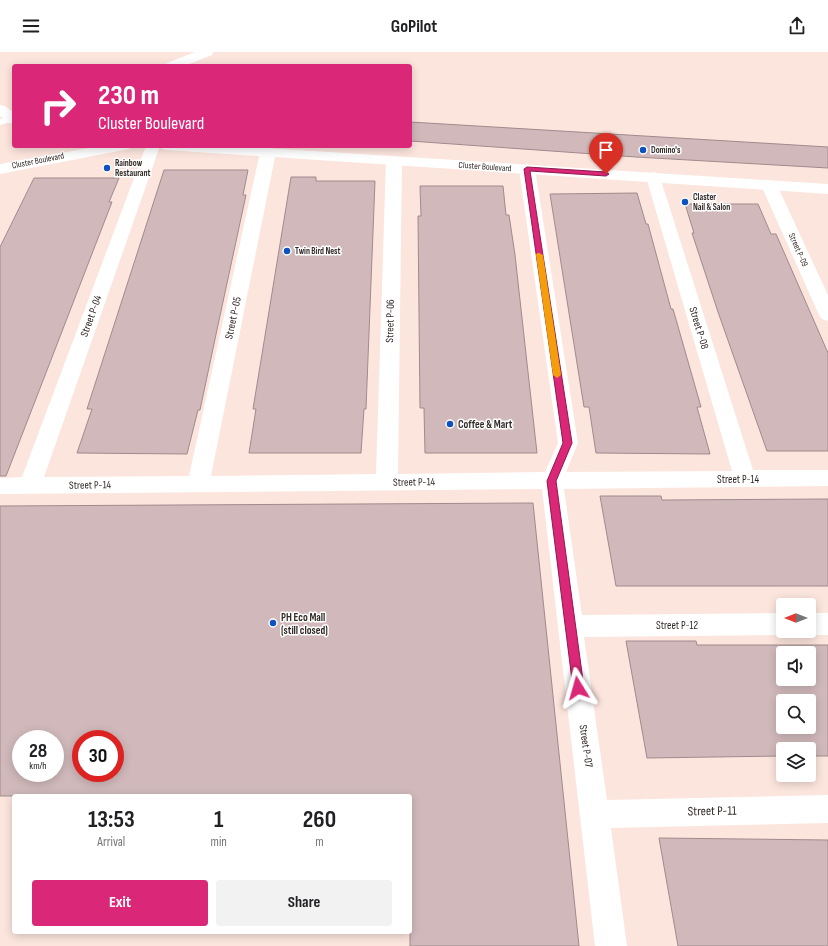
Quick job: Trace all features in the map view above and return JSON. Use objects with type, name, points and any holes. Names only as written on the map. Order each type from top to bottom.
[{"type":"street","points":[[177,64],[207,52]]},
{"type":"street","points":[[0,109],[9,120]]},
{"type":"street","name":"Cluster Boulevard","points":[[4,168],[113,148]]},
{"type":"street","name":"Street P-04","points":[[30,485],[152,148]]},
{"type":"street","name":"Cluster Boulevard","points":[[201,148],[828,189]]},
{"type":"street","name":"Street P-05","points":[[198,484],[268,152]]},
{"type":"street","name":"Street P-06","points":[[387,482],[394,161]]},
{"type":"street","points":[[0,184],[4,168]]},
{"type":"street","name":"Street P-07","points":[[527,169],[568,443],[552,481],[611,946]]},
{"type":"street","name":"Street P-08","points":[[654,178],[744,479]]},
{"type":"street","name":"Street P-09","points":[[769,185],[828,315]]},
{"type":"street","name":"Street P-14","points":[[0,486],[828,478]]},
{"type":"street","name":"Street P-12","points":[[570,626],[776,624]]},
{"type":"street","points":[[816,624],[828,624]]},
{"type":"street","name":"Street P-11","points":[[595,814],[828,809]]},
{"type":"building","points":[[412,122],[828,147],[828,168],[636,157],[412,141]]},
{"type":"building","points":[[164,170],[248,170],[243,195],[246,195],[200,410],[198,410],[187,454],[77,453],[92,409],[87,409]]},
{"type":"building","points":[[291,177],[316,177],[316,181],[375,181],[366,409],[364,409],[361,453],[249,453],[256,409],[253,409]]},
{"type":"building","points":[[34,178],[119,178],[109,202],[112,202],[6,476],[0,476],[0,247]]},
{"type":"building","points":[[420,186],[503,186],[506,215],[509,215],[515,255],[537,453],[425,453],[424,408],[420,408],[418,216],[421,216]]},
{"type":"building","points":[[637,193],[646,224],[648,224],[671,309],[673,309],[701,407],[697,407],[710,454],[596,453],[589,407],[584,407],[550,194]]},
{"type":"building","points":[[685,204],[758,204],[771,234],[776,234],[828,353],[828,451],[767,451],[718,312],[692,233],[694,233]]},
{"type":"building","points":[[600,496],[661,496],[662,500],[828,499],[828,586],[616,586]]},
{"type":"building","name":"PH Eco Mall (still closed)","points":[[533,503],[579,946],[410,946],[410,934],[412,934],[412,794],[12,794],[12,796],[0,796],[0,506]]},
{"type":"building","points":[[626,641],[696,641],[697,645],[828,645],[828,756],[816,756],[816,742],[776,742],[776,756],[647,758]]},
{"type":"building","points":[[659,838],[828,840],[828,946],[678,946]]},
{"type":"slow traffic","points":[[539,255],[557,375]]},
{"type":"place","name":"Domino's","points":[[643,150]]},
{"type":"place","name":"Rainbow Restaurant","points":[[107,168]]},
{"type":"place","name":"Claster Nail & Salon","points":[[685,202]]},
{"type":"place","name":"Twin Bird Nest","points":[[287,251]]},
{"type":"place","name":"Coffee & Mart","points":[[450,424]]},
{"type":"place","name":"PH Eco Mall (still closed)","points":[[273,623]]},
{"type":"route","points":[[578,688],[552,481],[568,443],[527,169],[606,174]]}]
